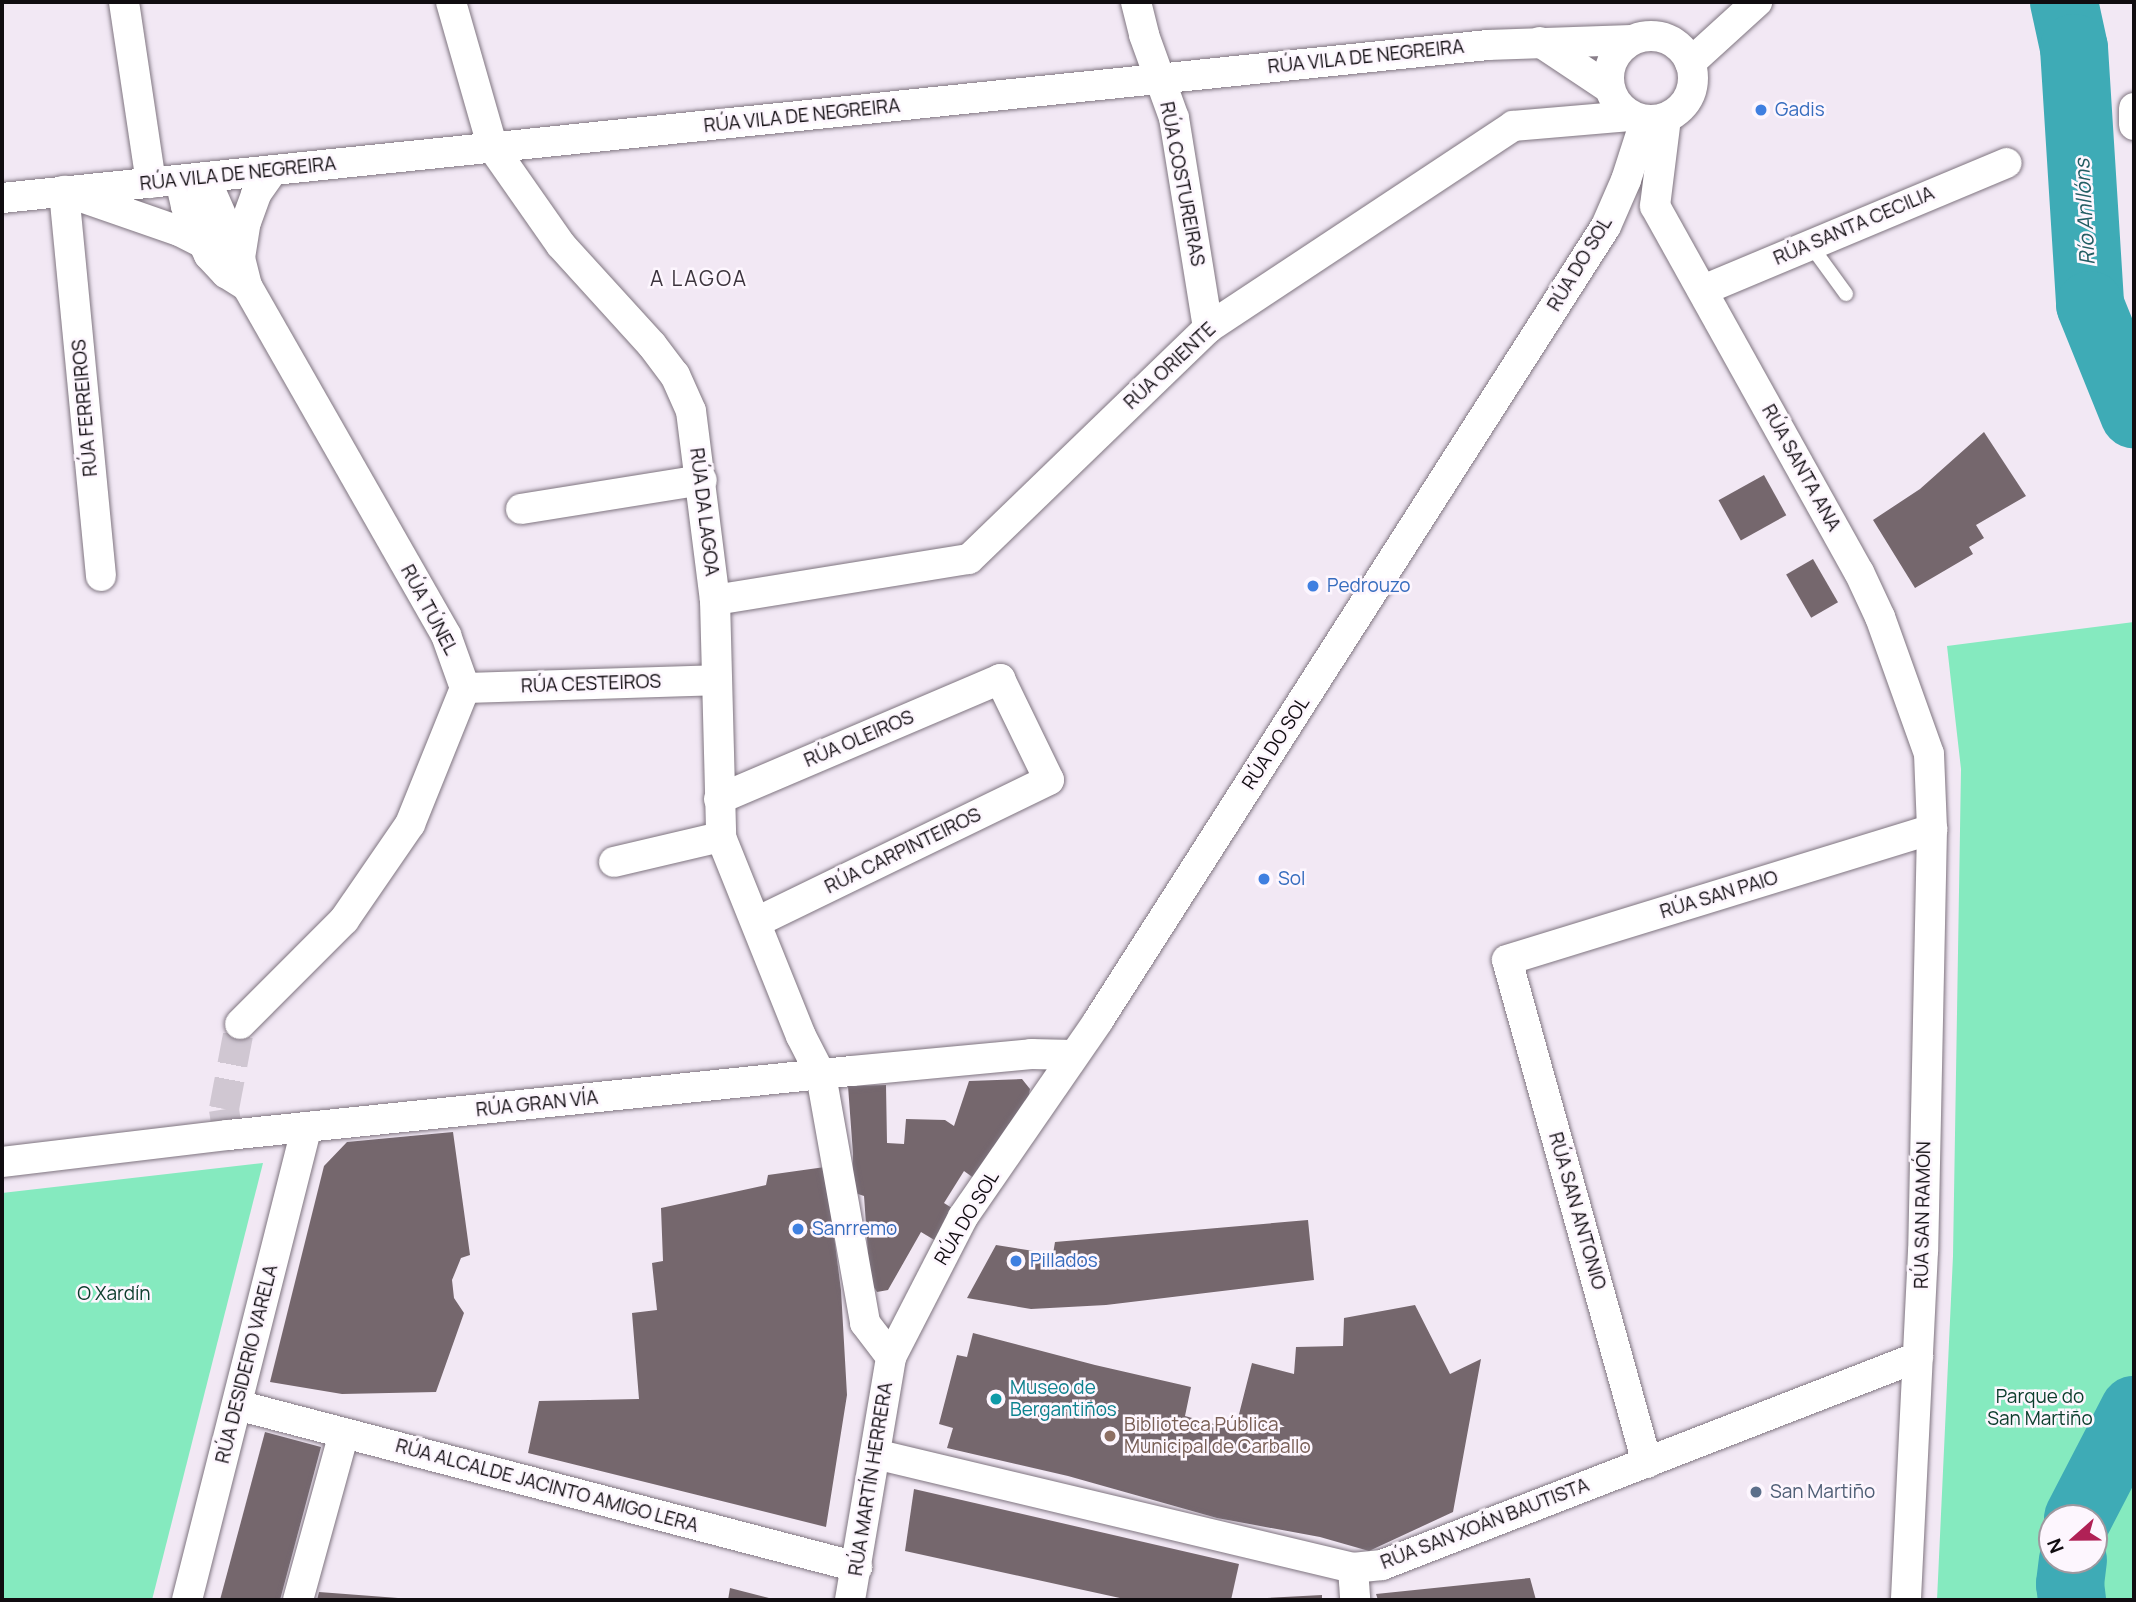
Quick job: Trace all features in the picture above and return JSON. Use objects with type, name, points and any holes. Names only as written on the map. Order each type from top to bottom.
[{"type":"street","points":[[124,2],[151,183]]},
{"type":"street","name":"RÚA DA LAGOA","points":[[451,2],[493,148],[561,245],[652,345],[675,375],[691,411],[702,480],[715,600],[720,836],[801,1036],[821,1075],[865,1323],[891,1357]]},
{"type":"street","name":"RÚA COSTUREIRAS","points":[[1136,2],[1143,35],[1174,118],[1208,328]]},
{"type":"street","points":[[1647,118],[1620,108],[1609,88],[1608,74],[1612,60],[1631,40],[1659,36],[1683,50],[1690,63],[1757,2]]},
{"type":"street","name":"RÚA VILA DE NEGREIRA","points":[[2,198],[1160,78],[1540,42],[1631,40]]},
{"type":"street","points":[[1540,42],[1609,88]]},
{"type":"street","name":"RÚA DO SOL","points":[[891,1357],[964,1217],[1098,1021],[1606,226],[1626,180],[1647,118],[1686,102],[1693,75],[1690,63]]},
{"type":"street","points":[[2134,108],[2134,125]]},
{"type":"street","name":"RÚA SANTA ANA","points":[[1647,118],[1655,206],[1859,572],[1880,617],[1929,754],[1932,829]]},
{"type":"street","name":"RÚA ORIENTE","points":[[715,600],[969,559],[1208,328],[1513,126],[1647,118]]},
{"type":"street","name":"RÚA SANTA CECILIA","points":[[1703,290],[2006,163]]},
{"type":"street","points":[[244,272],[252,204],[272,171]]},
{"type":"street","name":"RÚA TÚNEL","points":[[192,179],[186,206],[202,243],[226,273],[244,272]]},
{"type":"street","name":"RÚA TÚNEL","points":[[192,179],[446,635],[465,688]]},
{"type":"street","name":"RÚA VILA DE NEGREIRA","points":[[64,191],[179,231],[202,243]]},
{"type":"street","name":"RÚA FERREIROS","points":[[64,191],[101,576]]},
{"type":"street","points":[[69,240],[111,208]]},
{"type":"street","points":[[521,509],[702,480]]},
{"type":"street","name":"RÚA CARPINTEIROS","points":[[757,922],[1049,780],[1000,679]]},
{"type":"street","name":"RÚA OLEIROS","points":[[719,799],[1000,679]]},
{"type":"street","name":"RÚA CESTEIROS","points":[[465,688],[716,680]]},
{"type":"street","points":[[240,1024],[344,920],[410,824],[465,688]]},
{"type":"street","name":"RÚA SAN PAIO","points":[[1507,960],[1932,829]]},
{"type":"street","name":"RÚA SAN RAMÓN","points":[[1906,1600],[1918,1357],[1932,829]]},
{"type":"street","points":[[614,862],[720,836]]},
{"type":"street","name":"RÚA SAN ANTONIO","points":[[1507,960],[1647,1463]]},
{"type":"street","name":"RÚA GRAN VÍA","points":[[2,1162],[307,1127],[1031,1054],[1073,1055]]},
{"type":"street","name":"RÚA DESIDERIO VARELA","points":[[187,1600],[307,1127]]},
{"type":"street","name":"RÚA MARTÍN HERRERA","points":[[850,1600],[858,1567],[891,1357]]},
{"type":"street","name":"RÚA SAN XOÁN BAUTISTA","points":[[875,1454],[1353,1567],[1382,1565],[1918,1357]]},
{"type":"street","name":"RÚA ALCALDE JACINTO AMIGO LERA","points":[[237,1405],[858,1567]]},
{"type":"street","points":[[298,1600],[344,1433]]},
{"type":"street","points":[[1353,1567],[1355,1600]]},
{"type":"lane","points":[[1810,243],[1846,294]]},
{"type":"green space","name":"Parque do San Martiño","points":[[2134,622],[2134,1600],[1937,1600],[1953,1256],[1961,769],[1947,646]]},
{"type":"green space","name":"O Xardín","points":[[263,1163],[152,1600],[2,1600],[2,1193]]},
{"type":"building","points":[[1984,432],[2026,496],[1976,525],[1984,538],[1969,547],[1973,554],[1915,588],[1873,520],[1920,489]]},
{"type":"building","points":[[1764,475],[1786,515],[1741,540],[1719,500]]},
{"type":"building","points":[[1813,559],[1838,602],[1811,618],[1786,574]]},
{"type":"building","points":[[1022,1079],[1030,1089],[1028,1100],[975,1179],[964,1171],[944,1203],[955,1210],[936,1241],[921,1232],[888,1290],[877,1292],[870,1281],[864,1196],[852,1192],[853,1154],[848,1086],[886,1085],[887,1143],[904,1144],[906,1119],[945,1120],[954,1126],[969,1081]]},
{"type":"building","points":[[453,1132],[470,1255],[461,1258],[452,1280],[454,1298],[464,1313],[436,1392],[342,1394],[270,1382],[324,1166],[347,1142]]},
{"type":"building","points":[[825,1167],[841,1290],[847,1395],[826,1527],[528,1453],[539,1401],[639,1399],[632,1313],[657,1310],[652,1263],[663,1261],[661,1208],[766,1185],[768,1175]]},
{"type":"building","points":[[1308,1220],[1314,1280],[1106,1305],[1031,1309],[967,1298],[996,1245],[1053,1254],[1055,1242]]},
{"type":"building","points":[[1415,1305],[1450,1374],[1481,1359],[1453,1512],[1369,1551],[1320,1537],[1217,1518],[1068,1476],[947,1448],[953,1428],[939,1424],[957,1355],[967,1357],[973,1333],[1191,1387],[1185,1416],[1235,1430],[1252,1363],[1294,1374],[1296,1347],[1343,1346],[1344,1318]]},
{"type":"building","points":[[265,1432],[321,1447],[280,1600],[220,1600]]},
{"type":"building","points":[[914,1489],[1239,1564],[1231,1600],[1129,1600],[905,1551]]},
{"type":"building","points":[[1530,1578],[1536,1600],[1378,1600],[1376,1594]]},
{"type":"building","points":[[730,1588],[773,1599],[728,1600]]},
{"type":"building","points":[[319,1592],[398,1598],[398,1600],[317,1600]]},
{"type":"building","points":[[1322,1595],[1322,1600],[1267,1600],[1267,1598]]},
{"type":"waterway","name":"Río Anllóns","points":[[2064,2],[2074,48],[2090,305],[2134,414]]},
{"type":"waterway","name":"Río Anllóns","points":[[2085,1504],[2134,1410]]},
{"type":"waterway","name":"Río Anllóns","points":[[2071,1574],[2072,1600]]},
{"type":"tunnel","points":[[228,1135],[224,1109],[240,1024]]},
{"type":"place","name":"Gadis","points":[[1761,110]]},
{"type":"place","name":"Pedrouzo","points":[[1313,586]]},
{"type":"place","name":"Sol","points":[[1264,879]]},
{"type":"place","name":"Sanrremo","points":[[798,1229]]},
{"type":"place","name":"Pillados","points":[[1016,1261]]},
{"type":"place","name":"Museo de Bergantiños","points":[[996,1399]]},
{"type":"place","name":"Biblioteca Pública Municipal de Carballo","points":[[1110,1436]]},
{"type":"place","name":"San Martiño","points":[[1756,1492]]},
{"type":"district","name":"A LAGOA","points":[[699,278]]}]
